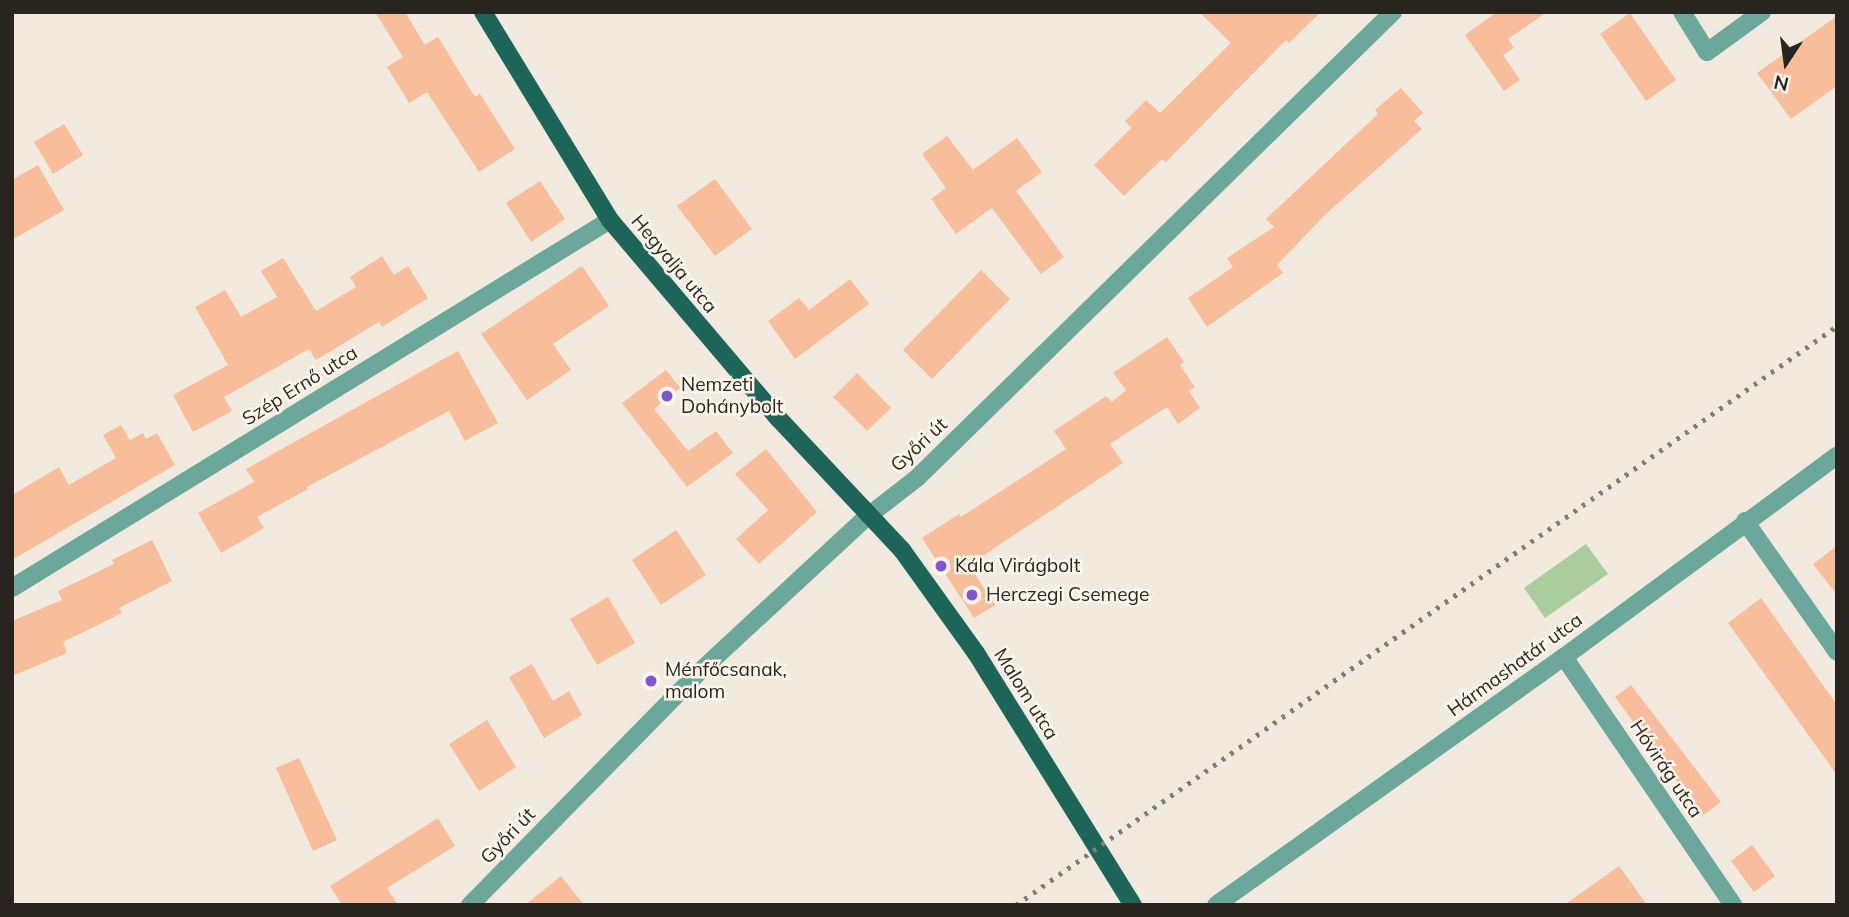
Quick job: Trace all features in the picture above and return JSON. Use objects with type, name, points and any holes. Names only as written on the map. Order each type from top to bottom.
[{"type":"main road","name":"Hegyalja utca","points":[[483,12],[610,220],[714,345],[868,516]]},
{"type":"main road","name":"Malom utca","points":[[868,516],[902,551],[976,653],[1133,905]]},
{"type":"street","name":"Győri út","points":[[470,905],[695,676],[868,516],[918,478],[1393,12]]},
{"type":"street","points":[[1682,12],[1707,52],[1762,12]]},
{"type":"street","name":"Szép Ernő utca","points":[[12,588],[610,220]]},
{"type":"street","name":"Hármashatár utca","points":[[1216,905],[1564,657],[1745,521],[1837,456]]},
{"type":"street","points":[[1745,521],[1837,652]]},
{"type":"street","name":"Hóvirág utca","points":[[1564,657],[1733,905]]},
{"type":"green space","points":[[1586,544],[1608,574],[1545,618],[1524,588]]},
{"type":"building","points":[[375,12],[405,12],[425,45],[438,37],[475,97],[480,94],[515,149],[479,172],[427,92],[409,103],[387,67],[403,57]]},
{"type":"building","points":[[1199,12],[1321,12],[1289,43],[1286,40],[1166,162],[1162,159],[1124,196],[1094,165],[1131,128],[1125,121],[1146,100],[1160,113],[1231,43]]},
{"type":"building","points":[[1497,12],[1547,12],[1508,39],[1514,48],[1503,55],[1520,80],[1504,91],[1465,35]]},
{"type":"building","points":[[1630,13],[1676,80],[1646,101],[1600,34]]},
{"type":"building","points":[[1837,16],[1837,86],[1791,119],[1757,73]]},
{"type":"building","points":[[1401,88],[1423,113],[1414,121],[1422,129],[1326,214],[1277,265],[1283,273],[1207,327],[1188,298],[1233,267],[1227,258],[1274,227],[1266,219],[1378,114],[1375,110]]},
{"type":"building","points":[[64,124],[83,155],[53,174],[34,142]]},
{"type":"building","points":[[947,136],[973,170],[1017,138],[1042,172],[1016,191],[1064,257],[1041,274],[992,208],[956,234],[931,199],[946,188],[922,154]]},
{"type":"building","points":[[38,165],[64,210],[12,240],[12,180]]},
{"type":"building","points":[[715,179],[752,229],[715,256],[677,206]]},
{"type":"building","points":[[540,181],[565,219],[531,242],[506,203]]},
{"type":"building","points":[[382,256],[394,275],[408,266],[428,298],[382,327],[379,322],[316,360],[309,349],[224,397],[232,411],[193,432],[173,395],[228,365],[195,307],[225,290],[241,317],[277,297],[261,271],[283,258],[316,311],[356,287],[350,277]]},
{"type":"building","points":[[582,266],[609,306],[553,344],[571,370],[527,400],[481,334]]},
{"type":"building","points":[[981,270],[1010,299],[932,379],[903,350]]},
{"type":"building","points":[[850,279],[869,304],[795,359],[768,321],[799,298],[809,310]]},
{"type":"building","points":[[1167,337],[1184,362],[1180,365],[1195,387],[1189,391],[1200,408],[1178,424],[1167,407],[1110,444],[1123,463],[969,565],[995,605],[974,618],[922,538],[959,514],[961,517],[1066,449],[1054,431],[1106,396],[1112,402],[1126,390],[1113,373]]},
{"type":"building","points":[[458,351],[498,423],[465,441],[449,411],[257,517],[264,528],[221,553],[198,513],[254,482],[246,469]]},
{"type":"building","points":[[666,370],[680,388],[654,409],[688,451],[716,431],[733,453],[687,487],[622,403]]},
{"type":"building","points":[[857,373],[891,408],[867,431],[833,397]]},
{"type":"building","points":[[121,425],[130,440],[143,433],[146,439],[157,433],[175,465],[12,560],[12,495],[59,467],[69,485],[116,458],[103,435]]},
{"type":"building","points":[[766,449],[817,512],[759,564],[736,539],[768,510],[735,474]]},
{"type":"building","points":[[676,530],[706,575],[661,605],[632,560]]},
{"type":"building","points":[[152,540],[172,581],[119,608],[122,613],[63,642],[67,653],[12,676],[12,621],[62,600],[58,591],[114,564],[112,560]]},
{"type":"building","points":[[1837,546],[1837,595],[1813,564]]},
{"type":"building","points":[[608,597],[635,643],[597,665],[570,619]]},
{"type":"building","points":[[1761,598],[1837,705],[1837,775],[1728,623]]},
{"type":"building","points":[[532,664],[553,701],[569,691],[582,715],[544,738],[509,677]]},
{"type":"building","points":[[1631,685],[1721,802],[1702,816],[1615,697]]},
{"type":"building","points":[[487,720],[516,767],[479,791],[449,744]]},
{"type":"building","points":[[299,758],[337,840],[313,851],[276,768]]},
{"type":"building","points":[[438,818],[455,846],[387,888],[398,905],[342,905],[330,886]]},
{"type":"building","points":[[1752,845],[1775,876],[1754,892],[1731,861]]},
{"type":"building","points":[[1619,866],[1647,905],[1564,905]]},
{"type":"building","points":[[561,876],[584,905],[525,905]]},
{"type":"railway","points":[[1016,905],[1837,326]]},
{"type":"place","name":"Nemzeti Dohánybolt","points":[[667,396]]},
{"type":"place","name":"Kála Virágbolt","points":[[941,566]]},
{"type":"place","name":"Herczegi Csemege","points":[[972,595]]},
{"type":"place","name":"Ménfőcsanak, malom","points":[[651,681]]}]
